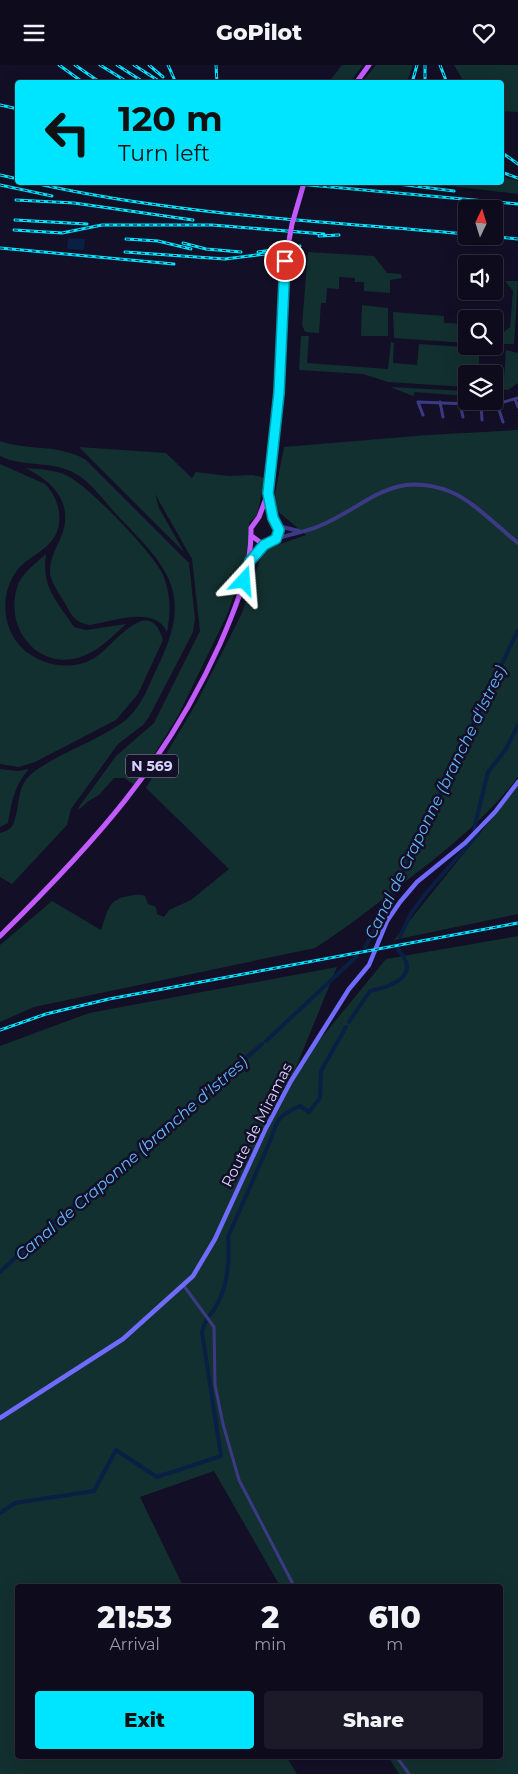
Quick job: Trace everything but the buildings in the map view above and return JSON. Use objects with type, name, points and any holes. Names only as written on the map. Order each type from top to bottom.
[{"type":"main road","points":[[358,80],[370,65]]},
{"type":"main road","points":[[268,493],[273,518],[278,525],[276,539],[264,545],[252,537],[252,523],[259,517],[268,493],[276,427],[284,269],[292,224],[303,185]]},
{"type":"main road","points":[[259,517],[273,518]]},
{"type":"main road","name":"N 569","points":[[0,936],[97,836],[142,780],[165,747],[199,689],[236,605],[250,561],[252,537]]},
{"type":"main road","name":"N 569","points":[[250,561],[264,545]]},
{"type":"main road","name":"Route de Miramas","points":[[0,1418],[123,1339],[184,1286],[203,1261],[265,1130],[291,1081],[348,989],[369,965],[387,921],[400,902],[418,882],[465,843],[494,812],[518,782]]},
{"type":"street","points":[[503,402],[517,398],[518,407]]},
{"type":"street","points":[[423,415],[418,402],[458,403]]},
{"type":"street","points":[[440,402],[443,417]]},
{"type":"street","points":[[461,410],[462,417]]},
{"type":"street","points":[[481,410],[482,420]]},
{"type":"street","points":[[499,410],[503,421]]},
{"type":"street","points":[[276,539],[316,527],[336,518],[376,493],[403,486],[418,486],[453,492],[518,543]]},
{"type":"street","points":[[278,525],[299,531]]},
{"type":"street","points":[[184,1286],[214,1327],[215,1385],[223,1424],[239,1480],[293,1584]]},
{"type":"street","points":[[398,1759],[409,1774]]},
{"type":"green space","points":[[342,65],[363,65],[352,80],[331,80]]},
{"type":"green space","points":[[376,65],[413,65],[408,80],[364,80]]},
{"type":"green space","points":[[454,65],[518,65],[518,112],[504,111],[504,80],[463,80]]},
{"type":"green space","points":[[504,177],[518,181],[518,194],[440,185],[504,185]]},
{"type":"green space","points":[[308,252],[374,256],[387,273],[401,274],[402,278],[390,280],[390,293],[364,291],[364,282],[355,282],[355,278],[339,277],[339,289],[327,288],[326,303],[321,303],[319,333],[305,332],[302,325]]},
{"type":"green space","points":[[505,281],[518,281],[514,344],[503,344],[503,333],[510,327],[513,291]]},
{"type":"green space","points":[[362,305],[388,308],[388,336],[361,336]]},
{"type":"green space","points":[[393,312],[444,316],[444,323],[458,324],[458,342],[394,338]]},
{"type":"green space","points":[[301,336],[309,336],[307,363],[388,369],[391,342],[394,343],[393,363],[417,365],[419,344],[458,347],[458,355],[479,355],[479,365],[458,365],[458,386],[388,382],[363,374],[299,370]]},
{"type":"green space","points":[[506,350],[518,353],[518,383],[508,390],[503,390]]},
{"type":"green space","points":[[390,387],[458,391],[458,395],[415,392],[413,396]]},
{"type":"green space","points":[[518,430],[518,777],[505,793],[448,848],[359,918],[315,948],[34,1007],[0,1022],[0,945],[52,901],[101,930],[109,907],[116,900],[133,895],[145,896],[148,904],[156,907],[157,914],[164,917],[169,910],[191,900],[229,869],[146,788],[197,702],[242,613],[263,550],[306,535],[275,509],[274,499],[284,447],[428,435]]},
{"type":"green space","points":[[0,441],[66,452],[86,460],[189,563],[195,619],[193,632],[149,717],[143,725],[118,744],[71,809],[67,825],[12,884],[0,877],[0,833],[13,824],[23,785],[32,773],[41,767],[111,730],[134,712],[145,694],[168,642],[174,619],[174,600],[170,583],[162,566],[150,550],[82,477],[58,467],[19,462],[0,456]]},
{"type":"green space","points":[[79,447],[166,453],[192,478],[196,472],[229,476],[253,475],[265,478],[257,515],[249,523],[249,547],[227,615],[178,716],[135,785],[124,778],[114,778],[99,795],[80,809],[78,808],[116,756],[154,723],[200,631],[192,559],[155,494],[159,508],[184,552]]},
{"type":"green space","points":[[0,464],[45,484],[55,498],[59,514],[59,522],[54,538],[18,569],[8,588],[5,609],[7,620],[15,640],[22,648],[47,663],[65,666],[84,663],[93,659],[130,627],[140,622],[149,621],[157,626],[163,640],[138,694],[116,720],[35,762],[19,767],[0,764]]},
{"type":"green space","points":[[25,468],[56,472],[76,481],[89,491],[133,535],[156,563],[165,580],[170,610],[167,632],[161,624],[153,619],[144,617],[122,618],[90,625],[81,623],[73,616],[54,586],[50,574],[52,559],[65,525],[63,504],[59,495],[52,487],[35,473]]},
{"type":"green space","points":[[46,554],[45,566],[48,585],[56,601],[74,627],[86,630],[126,624],[95,650],[73,659],[56,659],[42,654],[30,645],[21,632],[15,616],[15,600],[21,578]]},
{"type":"green space","points":[[0,769],[18,771],[29,769],[17,788],[12,801],[8,823],[0,827]]},
{"type":"green space","points":[[518,786],[518,914],[394,940]]},
{"type":"green space","points":[[518,936],[518,1774],[399,1774],[390,1759],[503,1759],[503,1584],[279,1584],[214,1471],[140,1497],[182,1584],[15,1584],[15,1759],[288,1759],[297,1774],[0,1774],[0,1046],[89,1013],[337,967],[295,1070],[386,959]]},
{"type":"water","points":[[68,238],[85,239],[84,250],[67,249]]},
{"type":"waterway","name":"Canal de Craponne (branche d'Istres)","points":[[365,947],[385,911],[518,630]]},
{"type":"waterway","points":[[474,829],[488,772],[506,749],[518,725]]},
{"type":"waterway","points":[[400,937],[410,915],[426,893],[478,834]]},
{"type":"waterway","points":[[349,1022],[370,991],[383,988],[402,978],[407,966],[405,959],[398,949]]},
{"type":"waterway","name":"Canal de Craponne (branche d'Istres)","points":[[266,1041],[357,956]]},
{"type":"waterway","points":[[210,1315],[216,1307],[224,1288],[228,1268],[228,1237],[275,1126],[280,1118],[300,1106],[309,1112],[320,1098],[321,1071],[346,1027]]},
{"type":"waterway","name":"Canal de Craponne (branche d'Istres)","points":[[0,1272],[55,1221],[118,1170],[262,1044]]},
{"type":"waterway","points":[[0,1513],[15,1503],[94,1491],[116,1450],[157,1477],[221,1456],[202,1332],[206,1320]]},
{"type":"railway","points":[[59,65],[80,80]]},
{"type":"railway","points":[[75,65],[97,80]]},
{"type":"railway","points":[[100,65],[124,80]]},
{"type":"railway","points":[[117,65],[140,80]]},
{"type":"railway","points":[[134,65],[157,80]]},
{"type":"railway","points":[[149,65],[163,77]]},
{"type":"railway","points":[[168,65],[175,80]]},
{"type":"railway","points":[[216,65],[217,80]]},
{"type":"railway","points":[[413,80],[417,65]]},
{"type":"railway","points":[[425,65],[425,80]]},
{"type":"railway","points":[[440,65],[446,80]]},
{"type":"railway","points":[[0,105],[15,108]]},
{"type":"railway","points":[[504,154],[518,164]]},
{"type":"railway","points":[[504,173],[518,178]]},
{"type":"railway","points":[[0,175],[15,178]]},
{"type":"railway","points":[[0,185],[52,196]]},
{"type":"railway","points":[[44,185],[141,203],[195,210],[458,233]]},
{"type":"railway","points":[[309,185],[518,204]]},
{"type":"railway","points":[[406,185],[454,191]]},
{"type":"railway","points":[[16,200],[74,203],[193,220]]},
{"type":"railway","points":[[15,220],[87,224]]},
{"type":"railway","points":[[14,230],[62,233],[102,225],[212,225],[324,234]]},
{"type":"railway","points":[[319,236],[339,235]]},
{"type":"railway","points":[[503,237],[518,239]]},
{"type":"railway","points":[[126,239],[158,241],[191,249]]},
{"type":"railway","points":[[183,243],[206,249],[241,252]]},
{"type":"railway","points":[[258,252],[300,246]]},
{"type":"railway","points":[[0,248],[174,264]]},
{"type":"railway","points":[[125,252],[225,259],[265,254]]},
{"type":"railway","points":[[0,1030],[46,1014],[109,999],[518,923]]},
{"type":"route","points":[[244,581],[250,561],[264,545],[273,542],[279,535],[278,525],[273,518],[268,493],[279,393],[281,307],[285,261]]}]
